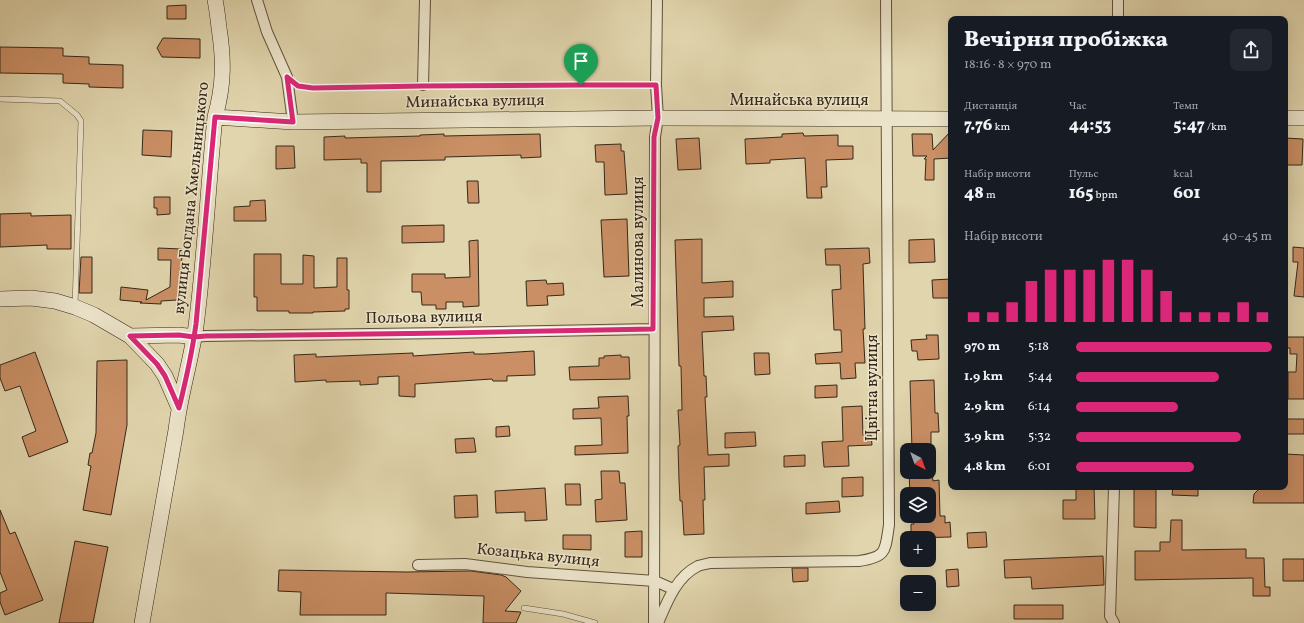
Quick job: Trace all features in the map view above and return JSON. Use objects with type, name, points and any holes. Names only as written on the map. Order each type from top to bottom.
[{"type":"street","name":"вулиця Богдана Хмельницького","points":[[143,617],[179,408],[194,337],[202,269],[215,117],[220,99],[223,64],[215,0]]},
{"type":"street","points":[[257,0],[267,32],[287,77],[293,122]]},
{"type":"street","points":[[423,86],[425,0]]},
{"type":"street","name":"Малинова вулиця","points":[[654,623],[653,329],[654,137],[658,118],[656,85],[657,0]]},
{"type":"street","name":"Цвітна вулиця","points":[[673,589],[698,566],[710,563],[859,561],[874,559],[882,554],[886,546],[888,525],[886,0]]},
{"type":"street","points":[[1118,0],[1118,16]]},
{"type":"street","name":"Минайська вулиця","points":[[215,117],[293,122],[658,118],[948,119]]},
{"type":"street","points":[[1288,118],[1304,118]]},
{"type":"street","points":[[0,300],[31,298],[55,301],[75,307],[130,336],[157,364],[165,376],[179,408]]},
{"type":"street","name":"Польова вулиця","points":[[194,337],[653,329]]},
{"type":"street","points":[[130,336],[179,335],[194,337]]},
{"type":"street","points":[[1112,619],[1114,490]]},
{"type":"street","name":"Козацька вулиця","points":[[418,565],[465,564],[527,572],[655,581],[673,589]]},
{"type":"street","points":[[658,623],[673,589]]},
{"type":"lane","points":[[287,77],[298,86],[313,88],[656,85]]},
{"type":"lane","points":[[0,99],[60,101],[77,115],[81,121],[75,307]]},
{"type":"lane","points":[[524,608],[563,614],[595,623]]},
{"type":"building","points":[[186,5],[186,19],[167,19],[167,6]]},
{"type":"building","points":[[163,38],[200,39],[200,58],[162,57],[157,48]]},
{"type":"building","points":[[0,47],[63,48],[63,56],[89,57],[89,64],[123,65],[123,88],[89,87],[89,84],[63,83],[63,74],[0,73]]},
{"type":"building","points":[[143,130],[172,131],[171,157],[142,155]]},
{"type":"building","points":[[803,133],[804,136],[838,135],[838,146],[853,146],[853,159],[826,160],[827,187],[821,187],[822,198],[807,198],[805,158],[770,160],[770,163],[746,164],[745,139],[782,137],[782,134]]},
{"type":"building","points":[[444,134],[444,136],[540,134],[541,157],[521,158],[521,155],[445,157],[445,160],[381,161],[381,192],[367,192],[367,163],[361,163],[361,159],[324,160],[324,137],[345,136],[345,138]]},
{"type":"building","points":[[912,134],[932,134],[933,150],[948,134],[948,158],[934,159],[934,180],[925,180],[926,159],[924,159],[927,156],[913,156]]},
{"type":"building","points":[[699,138],[701,169],[678,170],[676,139]]},
{"type":"building","points":[[1288,138],[1303,139],[1302,165],[1288,165]]},
{"type":"building","points":[[621,144],[621,151],[624,151],[627,194],[605,195],[604,162],[596,162],[595,145]]},
{"type":"building","points":[[276,146],[294,146],[295,168],[276,169]]},
{"type":"building","points":[[467,181],[478,181],[479,203],[468,203]]},
{"type":"building","points":[[154,197],[170,197],[170,214],[157,215],[157,208],[154,208]]},
{"type":"building","points":[[265,200],[266,221],[234,221],[234,207],[250,206],[250,201]]},
{"type":"building","points":[[31,213],[31,216],[71,215],[71,249],[47,249],[47,245],[0,247],[0,214]]},
{"type":"building","points":[[627,219],[629,276],[604,277],[601,220]]},
{"type":"building","points":[[444,225],[444,242],[402,243],[402,226]]},
{"type":"building","points":[[702,239],[702,283],[733,281],[733,297],[704,298],[704,317],[733,316],[734,330],[702,332],[704,376],[706,376],[707,397],[705,397],[708,455],[729,454],[729,466],[704,467],[704,534],[684,535],[679,480],[678,446],[680,445],[678,410],[682,410],[675,240]]},
{"type":"building","points":[[934,239],[935,262],[909,263],[909,240]]},
{"type":"building","points":[[478,240],[479,306],[463,307],[463,302],[446,302],[446,309],[436,309],[436,305],[422,305],[421,292],[412,292],[412,274],[445,274],[445,278],[470,277],[469,241]]},
{"type":"building","points":[[1293,247],[1304,248],[1304,297],[1294,296],[1298,262],[1293,262]]},
{"type":"building","points":[[158,248],[182,249],[181,295],[177,300],[161,301],[161,304],[120,300],[121,287],[148,290],[146,300],[170,287],[171,260],[158,260]]},
{"type":"building","points":[[869,248],[870,263],[863,264],[865,329],[863,329],[865,363],[855,363],[856,378],[841,379],[840,363],[816,364],[815,354],[842,352],[841,330],[834,330],[832,290],[841,289],[840,265],[826,265],[825,249]]},
{"type":"building","points":[[254,254],[281,254],[281,284],[303,284],[303,255],[314,256],[314,288],[337,287],[337,258],[347,258],[347,290],[349,290],[349,309],[345,309],[345,311],[313,313],[257,311],[257,297],[254,297]]},
{"type":"building","points":[[81,257],[92,257],[92,293],[79,293]]},
{"type":"building","points":[[948,279],[948,298],[933,298],[932,280]]},
{"type":"building","points":[[546,280],[547,284],[563,283],[564,295],[547,296],[548,305],[527,306],[526,281]]},
{"type":"building","points":[[926,335],[938,335],[939,359],[918,360],[917,351],[912,351],[911,340],[927,339]]},
{"type":"building","points":[[1288,337],[1304,337],[1304,399],[1288,399],[1288,372],[1296,372],[1297,354],[1290,354],[1290,348],[1288,348]]},
{"type":"building","points":[[534,351],[535,375],[507,376],[507,381],[493,381],[492,379],[415,384],[415,397],[399,396],[399,376],[378,377],[378,384],[360,385],[360,381],[326,382],[326,380],[295,382],[294,355],[316,354],[316,357],[413,353],[413,356],[474,352],[474,354],[485,354]]},
{"type":"building","points":[[35,352],[68,442],[29,457],[22,437],[36,431],[20,386],[5,391],[0,378],[0,365]]},
{"type":"building","points":[[754,353],[769,353],[770,374],[755,375]]},
{"type":"building","points":[[621,355],[621,357],[629,357],[630,379],[570,380],[569,367],[599,366],[599,358],[604,358],[604,356]]},
{"type":"building","points":[[127,360],[127,425],[111,515],[83,510],[91,466],[88,465],[90,453],[92,453],[96,433],[97,361]]},
{"type":"building","points":[[934,380],[935,413],[938,413],[939,432],[931,432],[931,443],[912,443],[910,381]]},
{"type":"building","points":[[837,385],[837,397],[815,398],[815,386]]},
{"type":"building","points":[[628,396],[628,453],[575,455],[575,446],[602,445],[601,418],[573,419],[573,409],[599,408],[598,397]]},
{"type":"building","points":[[862,406],[863,435],[871,435],[872,445],[848,446],[849,466],[824,467],[822,442],[843,441],[842,407]]},
{"type":"building","points":[[1288,419],[1304,419],[1304,434],[1288,434]]},
{"type":"building","points":[[509,426],[510,436],[496,437],[496,427]]},
{"type":"building","points":[[755,432],[756,446],[725,448],[725,433]]},
{"type":"building","points":[[474,438],[476,452],[456,453],[455,439]]},
{"type":"building","points":[[1288,454],[1304,455],[1304,503],[1253,503],[1254,494],[1258,490],[1288,490]]},
{"type":"building","points":[[805,455],[805,466],[784,467],[784,456]]},
{"type":"building","points":[[601,471],[619,471],[620,483],[625,483],[627,520],[596,522],[595,500],[602,499]]},
{"type":"building","points":[[863,477],[863,496],[842,497],[842,478]]},
{"type":"building","points":[[909,479],[933,479],[933,481],[939,480],[940,516],[945,516],[945,523],[950,522],[951,537],[936,537],[936,531],[911,531],[911,524],[914,523],[936,523],[936,487],[910,487]]},
{"type":"building","points":[[565,484],[580,484],[581,505],[566,505]]},
{"type":"building","points":[[545,488],[547,520],[525,521],[525,512],[496,513],[495,491]]},
{"type":"building","points":[[1076,490],[1094,490],[1095,519],[1063,519],[1063,500],[1076,500]]},
{"type":"building","points":[[1134,490],[1156,490],[1156,528],[1134,527]]},
{"type":"building","points":[[1173,490],[1198,490],[1198,496],[1172,495]]},
{"type":"building","points":[[477,495],[478,517],[455,518],[454,496]]},
{"type":"building","points":[[839,501],[840,512],[806,514],[806,503]]},
{"type":"building","points":[[0,510],[10,534],[15,532],[43,600],[5,615],[0,602],[0,593],[7,590],[0,572]]},
{"type":"building","points":[[1171,520],[1182,520],[1182,550],[1246,549],[1246,558],[1264,558],[1265,587],[1270,587],[1270,596],[1253,596],[1253,578],[1135,580],[1135,551],[1160,551],[1160,542],[1170,542]]},
{"type":"building","points":[[642,531],[642,557],[625,557],[625,532]]},
{"type":"building","points":[[986,532],[987,547],[968,548],[967,533]]},
{"type":"building","points":[[563,535],[591,535],[591,550],[563,549]]},
{"type":"building","points":[[75,541],[108,547],[93,623],[59,623]]},
{"type":"building","points":[[1103,556],[1104,585],[1032,589],[1031,577],[1005,578],[1004,560]]},
{"type":"building","points":[[1283,559],[1304,559],[1304,581],[1283,581]]},
{"type":"building","points":[[792,568],[808,568],[808,581],[793,582]]},
{"type":"building","points":[[958,569],[959,586],[947,587],[946,570]]},
{"type":"building","points":[[279,570],[406,572],[471,571],[501,575],[506,577],[521,591],[505,611],[521,612],[516,623],[483,623],[484,596],[386,593],[386,615],[300,615],[301,592],[278,591]]},
{"type":"building","points":[[1014,605],[1063,605],[1063,619],[1014,619]]},
{"type":"route","points":[[581,85],[313,88],[298,86],[287,77],[293,122],[215,117],[196,324],[194,337],[185,383],[179,408],[165,376],[157,364],[130,336],[179,335],[194,337],[653,329],[654,137],[658,118],[656,85],[581,85]]}]
